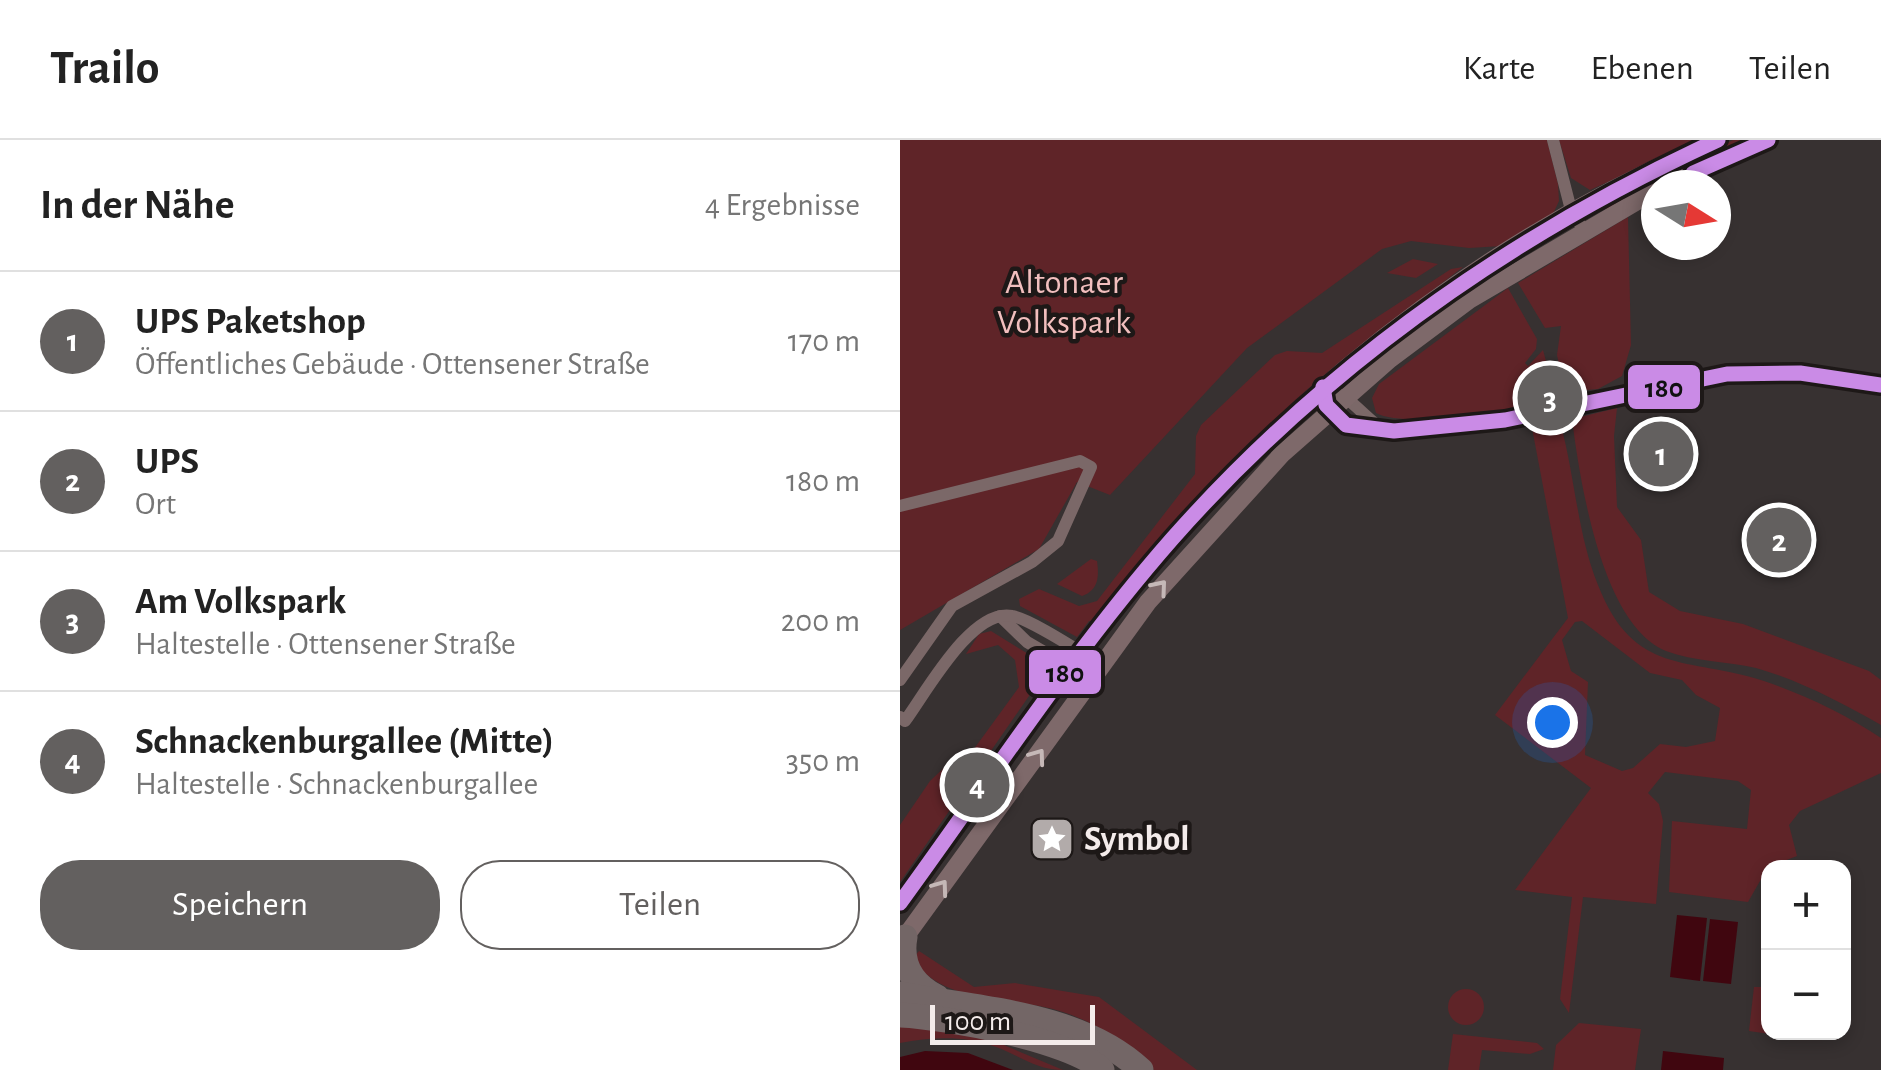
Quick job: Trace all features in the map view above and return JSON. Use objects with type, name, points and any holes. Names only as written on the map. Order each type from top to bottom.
[{"type":"highway","points":[[902,940],[908,972],[923,989],[942,1000],[1083,1034],[1115,1048],[1141,1070]]},
{"type":"highway","points":[[902,1010],[942,1000]]},
{"type":"highway","points":[[902,1010],[1070,1051],[1102,1070]]},
{"type":"main road","points":[[900,902],[1078,660],[1206,501],[1323,387],[1420,309],[1572,211],[1718,140]]},
{"type":"main road","points":[[1701,170],[1768,140]]},
{"type":"main road","points":[[902,940],[1097,672],[1210,530],[1329,409],[1455,310],[1582,230],[1641,198]]},
{"type":"street","points":[[1553,140],[1572,211],[1582,230]]},
{"type":"street","points":[[1323,387],[1329,409],[1356,428],[1386,430],[1505,420],[1726,374],[1800,373],[1881,386]]},
{"type":"street","points":[[1323,387],[1346,396],[1367,420],[1386,430]]},
{"type":"street","points":[[900,506],[1080,461],[1092,467],[1058,541],[1032,562],[952,606],[900,680]]},
{"type":"street","points":[[1000,616],[1040,650],[1078,660]]},
{"type":"street","points":[[900,717],[905,721],[974,628],[1000,616],[1020,618],[1097,672]]},
{"type":"street","points":[[1040,650],[1052,677],[1052,696]]},
{"type":"green space","name":"Altonaer Volkspark","points":[[900,140],[1547,140],[1559,201],[1552,216],[1502,246],[1469,248],[1411,241],[1382,249],[1247,348],[1110,495],[1077,482],[1039,549],[900,630]]},
{"type":"green space","points":[[1559,140],[1700,140],[1590,190],[1571,178]]},
{"type":"green space","points":[[1733,140],[1753,140],[1690,170],[1671,170]]},
{"type":"green space","points":[[1641,184],[1641,193],[1608,209],[1594,207]]},
{"type":"green space","points":[[1628,217],[1631,345],[1622,376],[1598,389],[1565,392],[1557,355],[1561,326],[1545,328],[1518,283]]},
{"type":"green space","points":[[1413,259],[1438,264],[1416,278],[1387,273]]},
{"type":"green space","points":[[1463,267],[1356,349],[1256,438],[1210,486],[1097,622],[1089,621],[1077,637],[1020,606],[1019,599],[1039,589],[1079,606],[1097,601],[1195,474],[1196,436],[1201,425],[1275,355],[1287,351],[1322,353],[1451,269]]},
{"type":"green space","points":[[1508,288],[1537,339],[1536,349],[1525,363],[1528,366],[1543,350],[1555,394],[1526,406],[1472,416],[1406,419],[1376,413],[1372,398],[1379,384]]},
{"type":"green space","points":[[1617,408],[1617,507],[1641,540],[1649,592],[1680,611],[1743,624],[1869,671],[1881,680],[1881,725],[1788,679],[1756,668],[1677,655],[1644,636],[1625,613],[1598,549],[1572,419]]},
{"type":"green space","points":[[1560,422],[1591,565],[1612,615],[1628,635],[1666,658],[1736,673],[1794,692],[1881,738],[1881,773],[1800,811],[1789,825],[1797,856],[1761,860],[1761,879],[1748,902],[1669,892],[1672,821],[1747,829],[1751,790],[1738,781],[1665,772],[1648,793],[1659,804],[1663,821],[1656,904],[1583,897],[1569,1013],[1560,999],[1572,897],[1515,890],[1591,788],[1495,715],[1568,618],[1532,428]],"holes":[[[1582,621],[1650,673],[1682,680],[1696,695],[1720,708],[1715,741],[1686,747],[1660,744],[1633,768],[1622,771],[1585,755],[1588,682],[1571,671],[1562,640],[1575,622]]]},
{"type":"green space","points":[[1091,559],[1097,561],[1098,577],[1088,593],[1082,596],[1057,584]]},
{"type":"green space","points":[[991,631],[1033,657],[1038,683],[900,882],[900,825],[930,781],[947,765],[971,753],[1019,687],[1015,660],[998,645],[966,654],[979,634]]},
{"type":"green space","points":[[919,951],[974,987],[1015,983],[1099,997],[1197,1070],[1154,1070],[1089,1022],[1044,1007],[982,997],[943,985],[912,959]]},
{"type":"green space","points":[[1754,987],[1761,987],[1761,1033],[1749,1031]]},
{"type":"green space","points":[[1466,989],[1479,994],[1484,1007],[1479,1020],[1466,1025],[1453,1020],[1448,1007],[1453,994]]},
{"type":"green space","points":[[1579,1023],[1641,1029],[1635,1070],[1553,1070],[1556,1045]]},
{"type":"green space","points":[[900,1025],[992,1040],[1063,1070],[1037,1065],[972,1040],[936,1038],[900,1043]]},
{"type":"green space","points":[[1453,1034],[1537,1043],[1544,1049],[1530,1054],[1482,1050],[1479,1070],[1448,1070]]},
{"type":"shaded area","points":[[1677,915],[1707,918],[1700,981],[1670,977]]},
{"type":"shaded area","points":[[1710,919],[1738,922],[1731,984],[1703,981]]},
{"type":"shaded area","points":[[925,1051],[968,1053],[1013,1070],[900,1070],[900,1057]]},
{"type":"shaded area","points":[[1663,1051],[1724,1058],[1723,1070],[1661,1070]]},
{"type":"transit line","name":"180","points":[[900,903],[1065,672],[1135,582],[1231,476],[1292,417],[1357,362],[1494,263],[1566,219],[1718,140]]},
{"type":"transit line","name":"180","points":[[1700,170],[1768,140]]},
{"type":"transit line","name":"180","points":[[1323,387],[1326,405],[1346,425],[1394,431],[1505,420],[1727,374],[1800,373],[1881,385]]},
{"type":"place","name":"Am Volkspark","points":[[1550,398]]},
{"type":"place","name":"UPS Paketshop","points":[[1661,454]]},
{"type":"place","name":"UPS","points":[[1779,540]]},
{"type":"place","name":"Schnackenburgallee (Mitte)","points":[[977,785]]},
{"type":"place","name":"Symbol","points":[[1052,839]]}]
